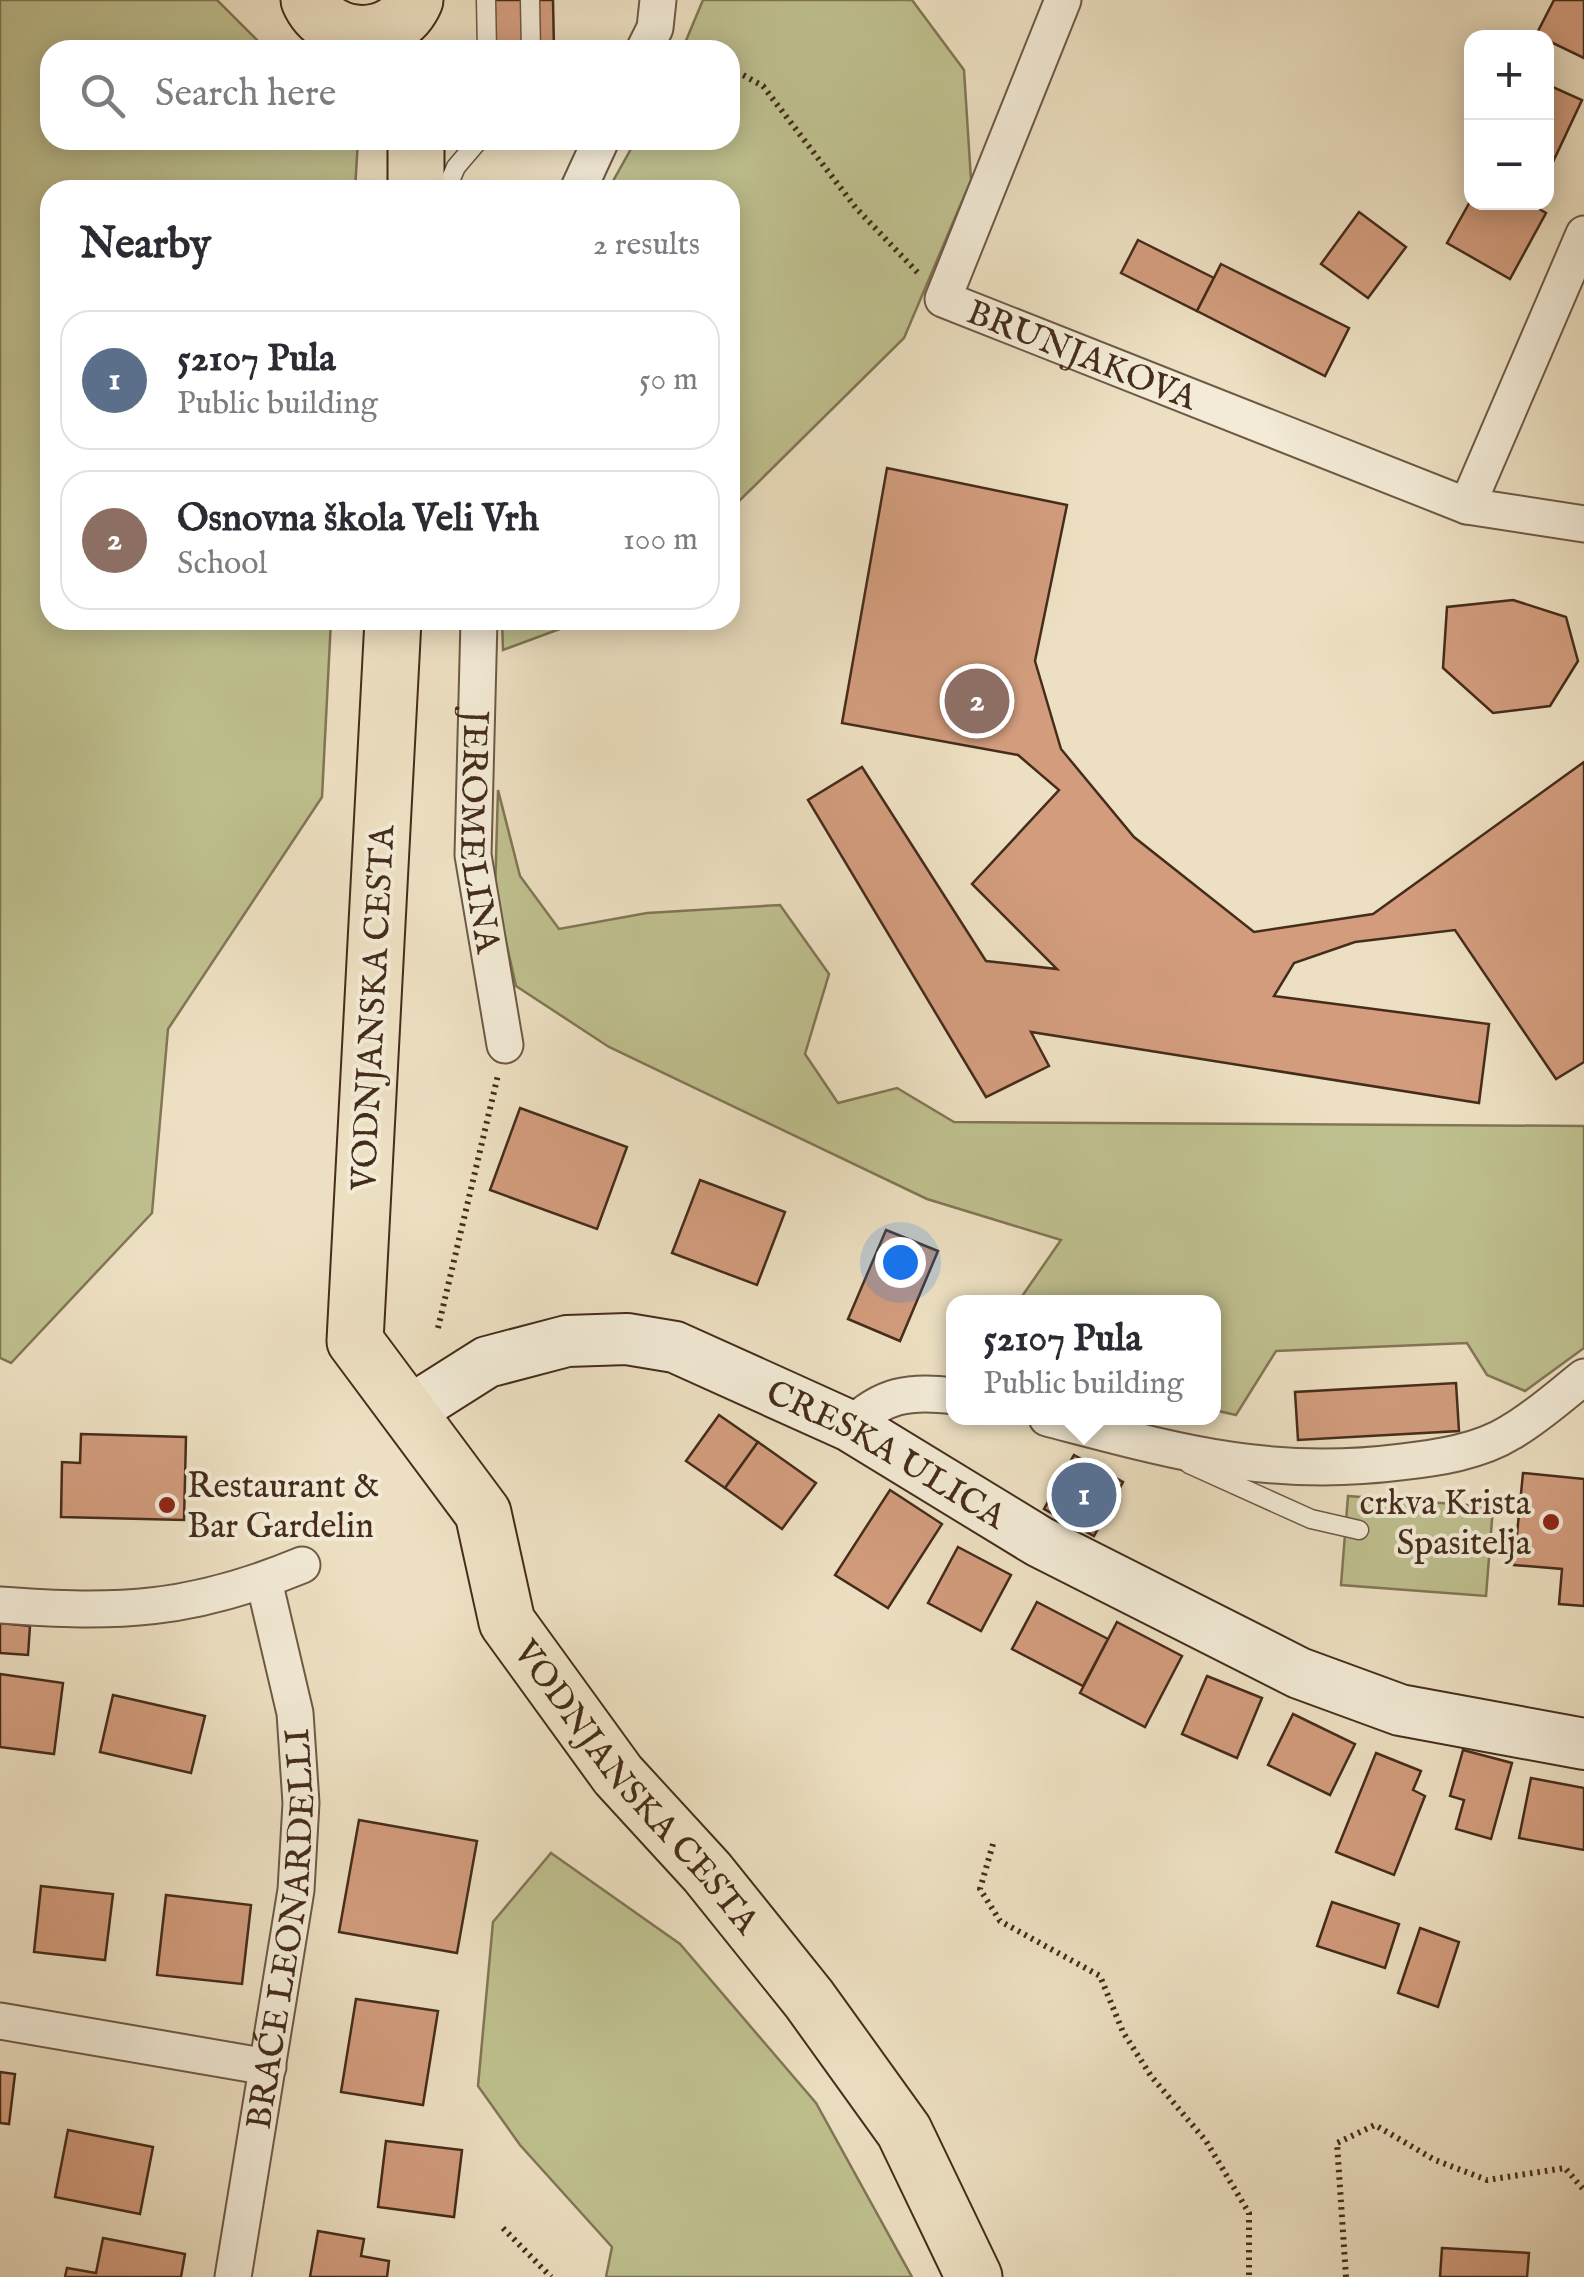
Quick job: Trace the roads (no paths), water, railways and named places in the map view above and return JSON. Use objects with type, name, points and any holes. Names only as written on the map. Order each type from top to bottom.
[{"type":"main road","points":[[309,0],[329,24],[354,40]]},
{"type":"main road","points":[[361,40],[414,19]]},
{"type":"main road","points":[[416,150],[416,180]]},
{"type":"main road","name":"VODNJANSKA CESTA","points":[[392,630],[355,1340],[483,1513],[506,1622],[618,1775],[707,1872],[841,2043],[904,2131],[974,2277]]},
{"type":"main road","name":"CRESKA ULICA","points":[[408,1412],[487,1362],[567,1341],[627,1339],[675,1348],[714,1362],[850,1426],[1040,1542],[1300,1673],[1400,1710],[1584,1744]]},
{"type":"street","points":[[649,40],[658,0]]},
{"type":"street","name":"BRUNJAKOVA","points":[[1063,0],[943,300],[1467,506],[1584,524]]},
{"type":"street","points":[[583,180],[597,150]]},
{"type":"street","points":[[1467,506],[1584,234]]},
{"type":"street","name":"JEROMELINA","points":[[479,630],[473,855],[505,1045]]},
{"type":"street","points":[[1075,1425],[1179,1452],[1275,1468],[1352,1468],[1438,1458],[1509,1434],[1584,1377]]},
{"type":"street","points":[[850,1426],[874,1403],[929,1393],[946,1395]]},
{"type":"street","points":[[0,1606],[131,1611],[198,1600],[264,1581],[302,1565]]},
{"type":"street","name":"BRAĆE LEONARDELLI","points":[[233,2277],[296,1890],[301,1803],[294,1713],[264,1581]]},
{"type":"street","points":[[0,2021],[268,2066]]},
{"type":"lane","points":[[486,0],[487,40]]},
{"type":"lane","points":[[530,0],[532,40]]},
{"type":"lane","points":[[450,180],[470,150]]},
{"type":"lane","points":[[1179,1452],[1188,1464],[1227,1484],[1310,1518],[1359,1530]]},
{"type":"place","name":"Osnovna škola Veli Vrh","points":[[977,701]]},
{"type":"place","name":"52107 Pula","points":[[1084,1495]]},
{"type":"place","name":"Restaurant & Bar Gardelin","points":[[167,1505]]},
{"type":"place","name":"crkva Krista Spasitelja","points":[[1551,1522]]}]
